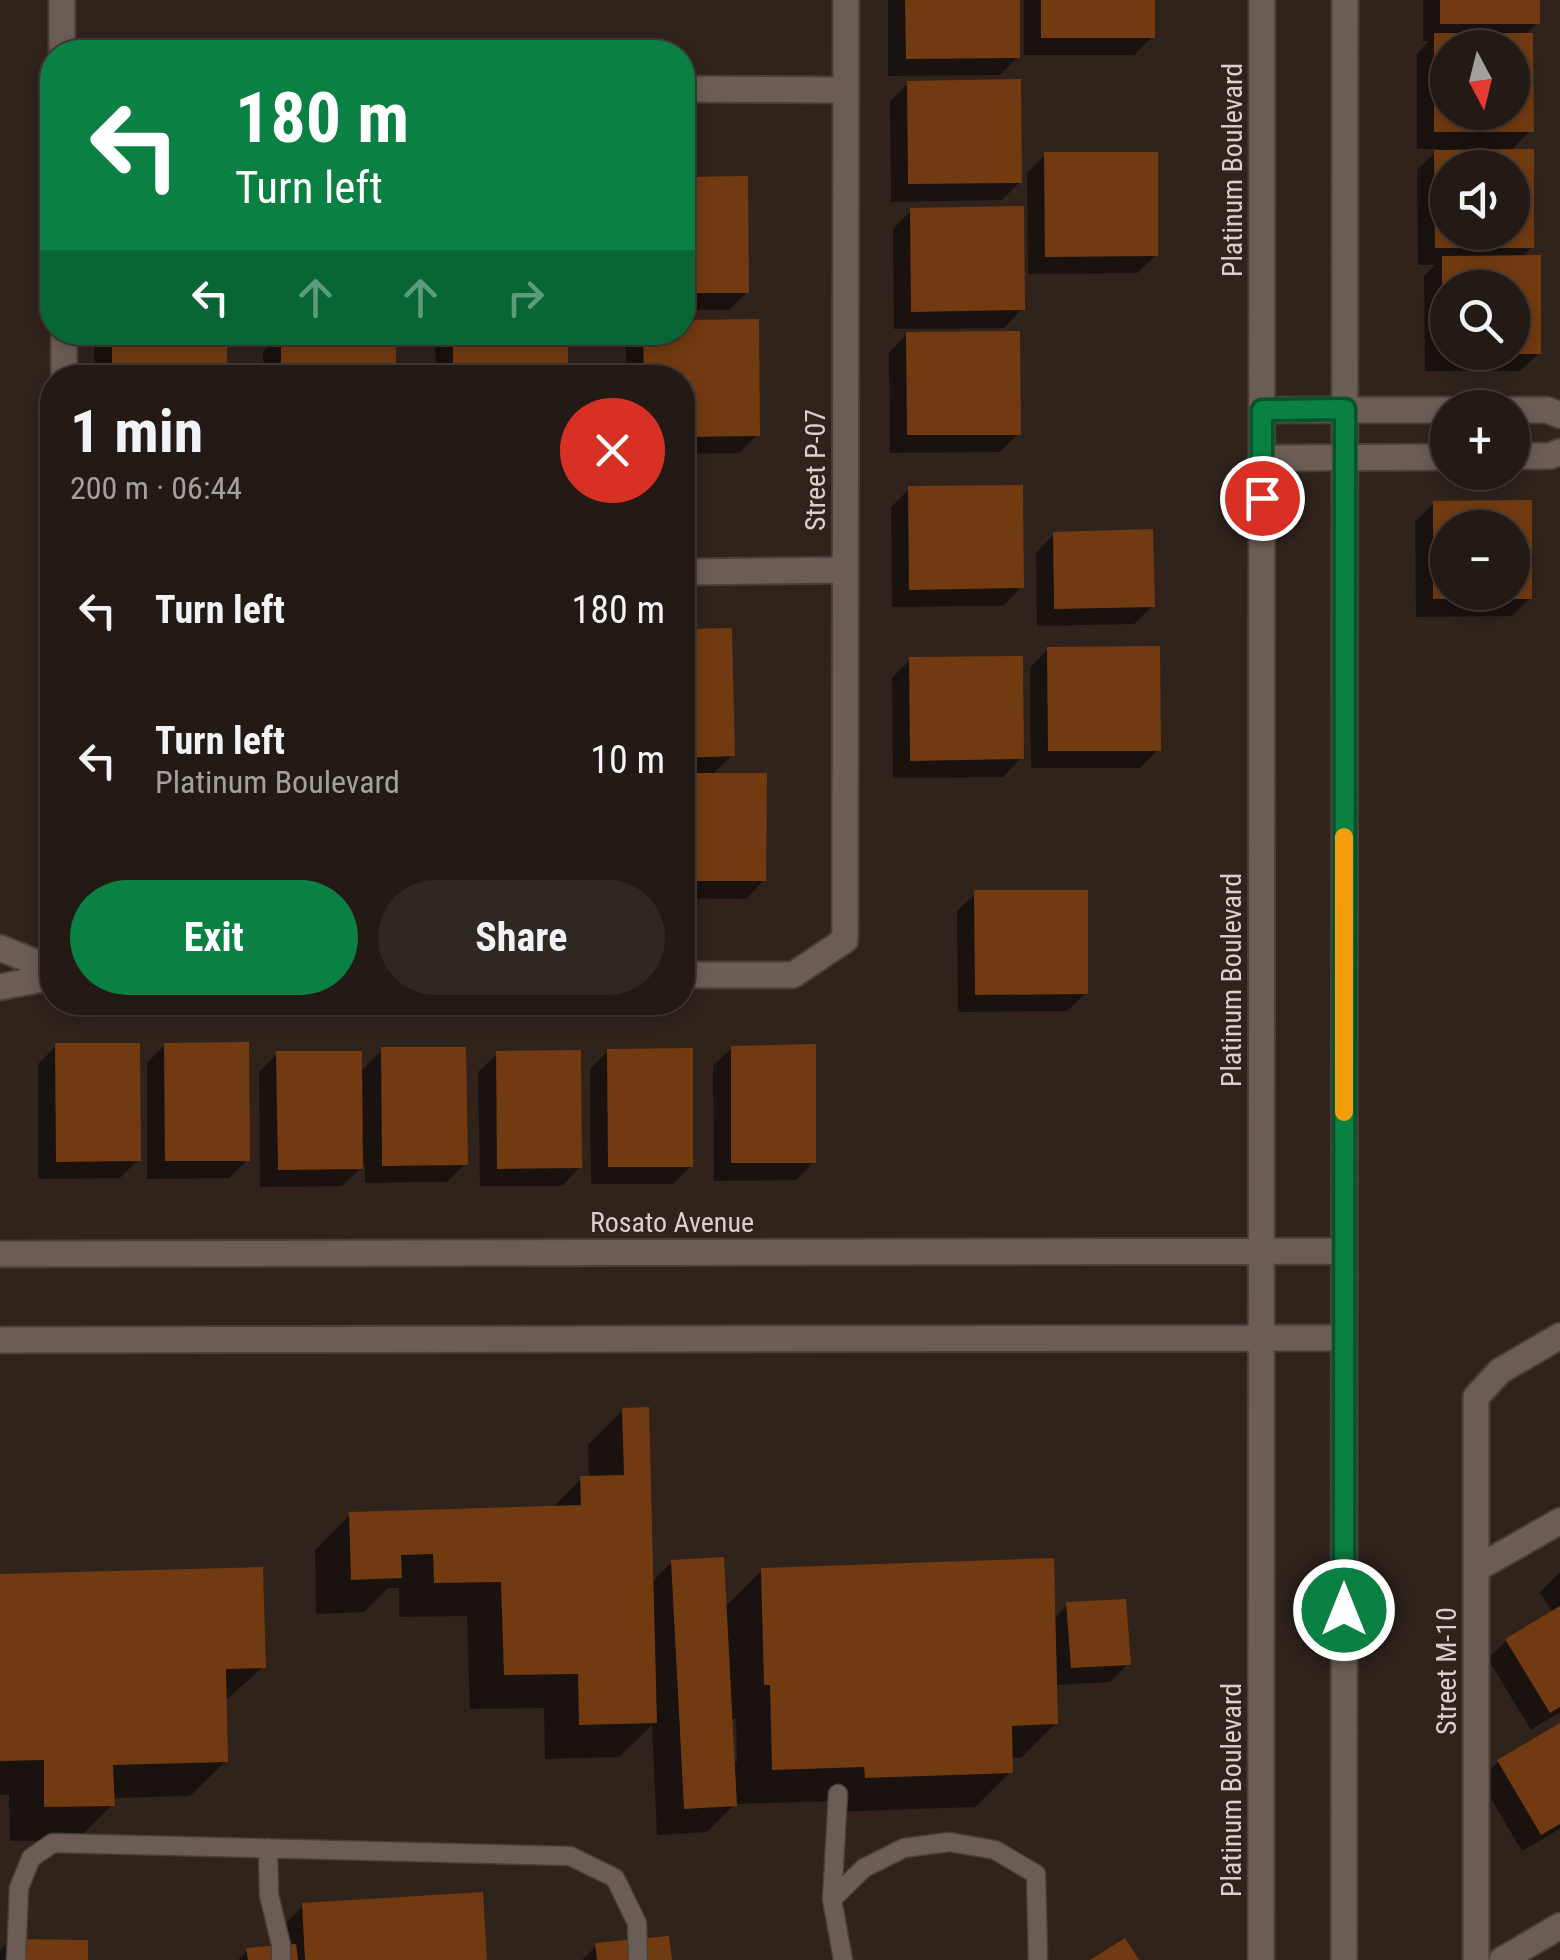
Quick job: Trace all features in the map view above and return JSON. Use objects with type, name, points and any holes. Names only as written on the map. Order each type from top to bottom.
[{"type":"street","points":[[62,0],[62,40]]},
{"type":"street","name":"Street P-07","points":[[695,975],[793,975],[845,940],[846,0]]},
{"type":"street","name":"Platinum Boulevard","points":[[1261,1960],[1262,0]]},
{"type":"street","points":[[1344,1960],[1345,0]]},
{"type":"street","points":[[695,89],[846,90]]},
{"type":"street","points":[[1262,410],[1430,410]]},
{"type":"street","points":[[1530,410],[1560,415]]},
{"type":"street","points":[[1530,456],[1560,452]]},
{"type":"street","points":[[1262,458],[1430,457]]},
{"type":"street","points":[[695,572],[845,570]]},
{"type":"street","points":[[0,948],[40,964]]},
{"type":"street","points":[[0,988],[40,980]]},
{"type":"street","name":"Rosato Avenue","points":[[0,1254],[1344,1251]]},
{"type":"street","name":"Street M-10","points":[[1476,1960],[1476,1397],[1500,1372],[1560,1336]]},
{"type":"street","points":[[0,1340],[1344,1338]]},
{"type":"street","points":[[1476,1568],[1560,1520]]},
{"type":"street","points":[[1502,1960],[1560,1926]]},
{"type":"lane","points":[[838,1794],[832,1898],[843,1960]]},
{"type":"lane","points":[[832,1898],[864,1868],[904,1848],[949,1842],[995,1850],[1036,1874],[1038,1960]]},
{"type":"lane","points":[[16,1960],[19,1888],[31,1858],[53,1843],[570,1856],[615,1878],[637,1922],[638,1960]]},
{"type":"lane","points":[[268,1848],[268,1894],[281,1960]]},
{"type":"building","points":[[905,0],[1020,0],[1020,58],[906,59]]},
{"type":"building","points":[[1041,0],[1155,0],[1155,38],[1041,38]]},
{"type":"building","points":[[1440,0],[1540,0],[1540,24],[1440,24]]},
{"type":"building","points":[[1533,33],[1534,132],[1434,130],[1530,130]]},
{"type":"building","points":[[1021,79],[1022,183],[908,184],[907,81]]},
{"type":"building","points":[[1534,149],[1534,248],[1530,248],[1530,150],[1434,150]]},
{"type":"building","points":[[1044,152],[1158,152],[1158,256],[1045,257]]},
{"type":"building","points":[[748,176],[749,293],[695,293],[695,177]]},
{"type":"building","points":[[1024,206],[1025,310],[911,312],[910,208]]},
{"type":"building","points":[[1541,255],[1541,354],[1530,354],[1530,270],[1442,270],[1442,256]]},
{"type":"building","points":[[759,319],[760,436],[695,437],[695,365],[644,365],[643,345],[695,345],[695,320]]},
{"type":"building","points":[[1020,331],[1021,435],[907,435],[906,332]]},
{"type":"building","points":[[112,345],[227,345],[227,365],[112,365]]},
{"type":"building","points":[[281,345],[396,345],[396,365],[281,365]]},
{"type":"building","points":[[453,345],[568,345],[568,365],[453,365]]},
{"type":"building","points":[[1023,485],[1024,588],[909,590],[908,486]]},
{"type":"building","points":[[1532,500],[1532,599],[1530,510],[1433,510],[1433,501]]},
{"type":"building","points":[[1153,529],[1155,607],[1054,609],[1053,532]]},
{"type":"building","points":[[732,628],[735,756],[695,758],[695,629]]},
{"type":"building","points":[[1160,646],[1161,751],[1048,751],[1047,647]]},
{"type":"building","points":[[1023,656],[1024,759],[910,761],[909,657]]},
{"type":"building","points":[[695,773],[767,773],[766,881],[695,881]]},
{"type":"building","points":[[974,890],[1088,890],[1088,994],[975,995]]},
{"type":"building","points":[[249,1042],[250,1161],[165,1161],[164,1043]]},
{"type":"building","points":[[55,1043],[140,1043],[141,1161],[56,1162]]},
{"type":"building","points":[[816,1044],[816,1163],[731,1163],[731,1046]]},
{"type":"building","points":[[381,1047],[466,1047],[468,1165],[382,1166]]},
{"type":"building","points":[[693,1048],[693,1167],[608,1167],[607,1049]]},
{"type":"building","points":[[581,1050],[582,1168],[497,1169],[496,1051]]},
{"type":"building","points":[[276,1051],[362,1051],[363,1169],[278,1170]]},
{"type":"building","points":[[649,1407],[657,1723],[579,1725],[578,1674],[504,1675],[501,1582],[434,1583],[433,1554],[401,1555],[402,1578],[351,1580],[349,1512],[581,1505],[580,1476],[624,1475],[622,1408]]},
{"type":"building","points":[[724,1557],[737,1806],[684,1809],[671,1560]]},
{"type":"building","points":[[1054,1558],[1058,1724],[1012,1726],[1013,1773],[865,1778],[864,1767],[772,1770],[770,1685],[764,1685],[761,1568]]},
{"type":"building","points":[[263,1567],[266,1668],[226,1669],[228,1762],[113,1765],[115,1806],[44,1807],[44,1760],[0,1761],[0,1574]]},
{"type":"building","points":[[1126,1599],[1131,1665],[1071,1668],[1066,1602]]},
{"type":"building","points":[[1560,1606],[1560,1707],[1550,1713],[1505,1639]]},
{"type":"building","points":[[1560,1723],[1560,1824],[1541,1835],[1497,1760]]},
{"type":"building","points":[[483,1892],[487,1960],[305,1960],[302,1903]]},
{"type":"building","points":[[669,1936],[672,1960],[597,1960],[595,1943]]},
{"type":"building","points":[[1125,1938],[1139,1960],[1090,1960]]},
{"type":"building","points":[[7,1939],[88,1940],[88,1960],[6,1960]]},
{"type":"building","points":[[296,1944],[298,1960],[248,1960],[246,1948]]},
{"type":"slow traffic","points":[[1344,837],[1344,1112]]},
{"type":"route","points":[[1262,498],[1262,410],[1345,409],[1344,1610]]}]
